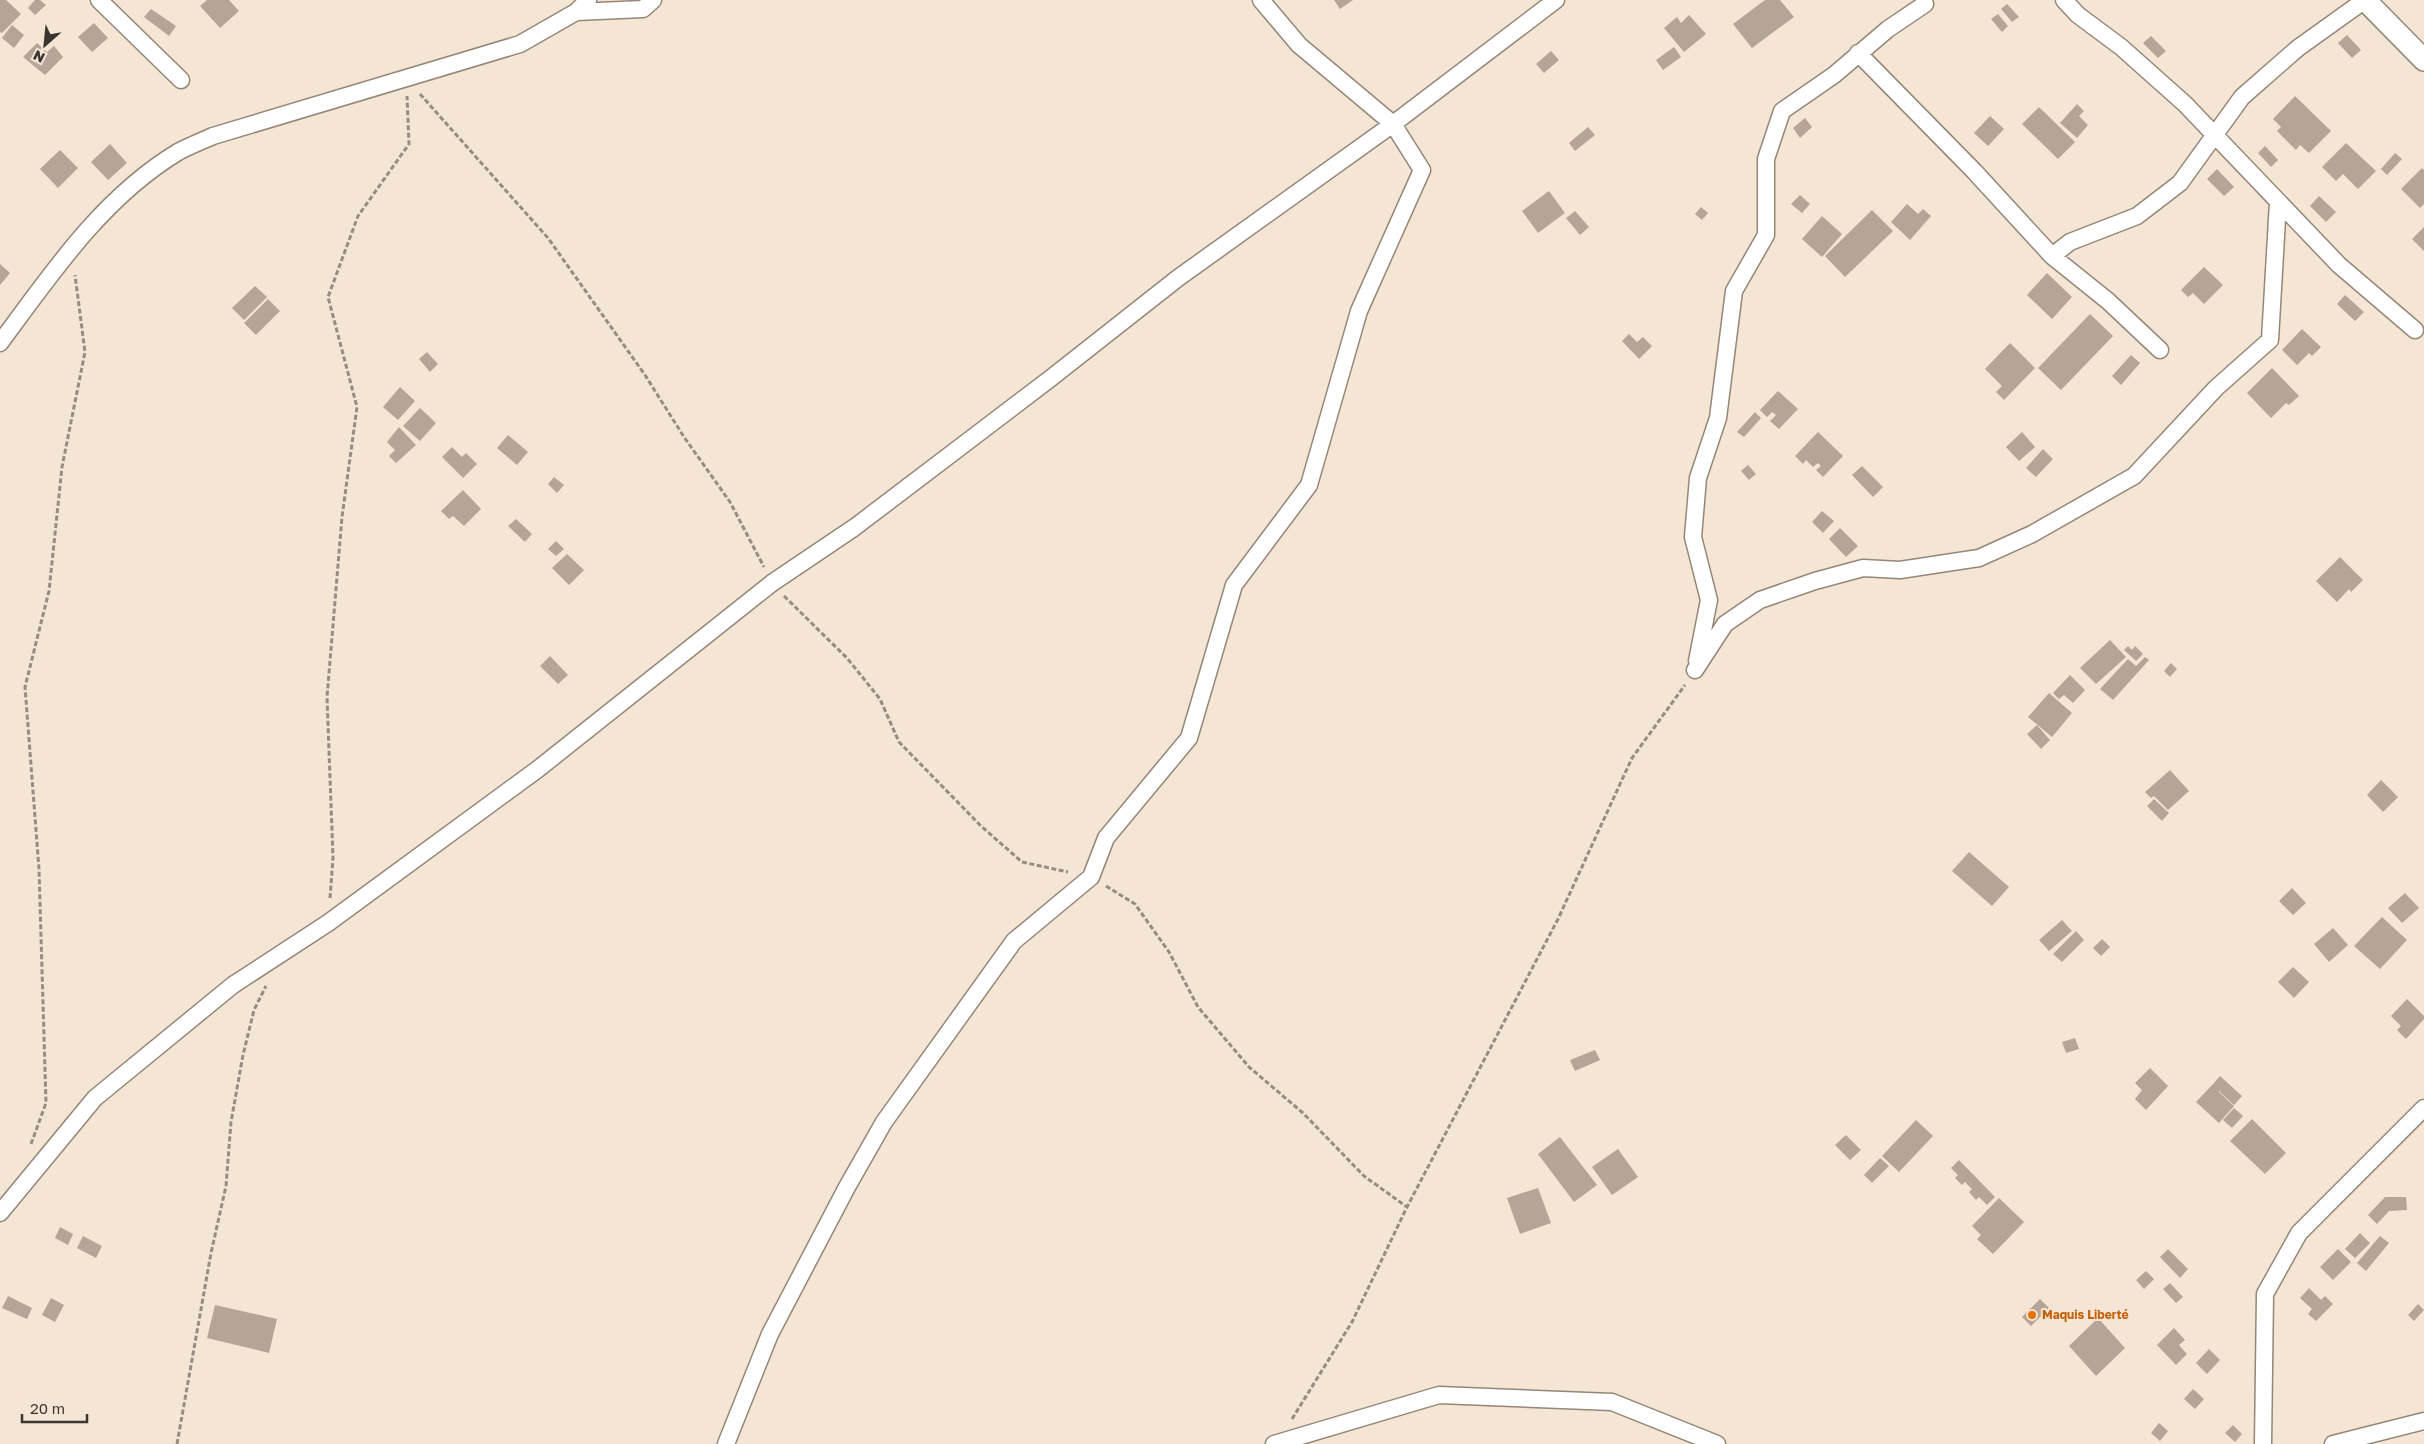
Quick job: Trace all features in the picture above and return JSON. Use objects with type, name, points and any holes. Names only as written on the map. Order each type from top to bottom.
[{"type":"street","points":[[99,0],[181,80]]},
{"type":"street","points":[[0,343],[71,247],[126,190],[179,152],[213,136],[520,44],[576,12],[588,0]]},
{"type":"street","points":[[576,12],[643,9],[653,0]]},
{"type":"street","points":[[726,1444],[770,1334],[847,1187],[884,1122],[1014,941],[1091,877],[1106,838],[1188,738],[1234,585],[1309,485],[1359,311],[1422,170],[1393,124],[1299,46],[1261,0]]},
{"type":"street","points":[[0,1213],[95,1098],[232,985],[328,923],[538,769],[772,583],[855,528],[1178,278],[1393,124],[1556,0]]},
{"type":"street","points":[[2064,0],[2078,15],[2121,47],[2185,104],[2339,265],[2415,330]]},
{"type":"street","points":[[2052,256],[2070,242],[2137,216],[2180,183],[2242,97],[2298,48],[2365,0],[2424,60]]},
{"type":"street","points":[[1695,670],[1709,600],[1693,537],[1698,478],[1718,418],[1734,291],[1766,235],[1766,159],[1782,111],[1834,75],[1888,28],[1925,1]]},
{"type":"street","points":[[1858,53],[1974,170],[2052,256],[2108,301],[2160,350]]},
{"type":"street","points":[[1695,670],[1725,624],[1760,600],[1816,581],[1864,568],[1900,570],[1979,558],[2032,534],[2134,476],[2216,388],[2270,340],[2278,202]]},
{"type":"street","points":[[2263,1444],[2265,1294],[2299,1233],[2424,1108]]},
{"type":"street","points":[[1275,1443],[1439,1395],[1612,1402],[1717,1444]]},
{"type":"street","points":[[2334,1444],[2424,1421]]},
{"type":"path","points":[[406,78],[548,238],[645,375],[684,437],[730,502],[772,583]]},
{"type":"path","points":[[328,923],[333,858],[327,697],[342,517],[357,407],[328,297],[358,216],[408,144],[406,78]]},
{"type":"path","points":[[29,1149],[46,1102],[40,869],[25,687],[49,591],[62,467],[85,352],[71,247]]},
{"type":"path","points":[[1275,1443],[1352,1322],[1407,1207],[1558,919],[1632,758],[1695,670]]},
{"type":"path","points":[[177,1444],[197,1326],[226,1186],[231,1122],[243,1055],[254,1010],[283,952]]},
{"type":"building","points":[[0,0],[6,0],[21,14],[2,33],[0,32]]},
{"type":"building","points":[[35,0],[40,0],[46,5],[35,15],[28,8]]},
{"type":"building","points":[[207,0],[229,0],[239,11],[220,28],[200,6]]},
{"type":"building","points":[[1334,0],[1353,0],[1340,9]]},
{"type":"building","points":[[1765,0],[1780,0],[1794,17],[1752,48],[1733,24]]},
{"type":"building","points":[[2007,4],[2019,17],[2012,22],[2001,9]]},
{"type":"building","points":[[151,9],[176,26],[169,36],[144,17]]},
{"type":"building","points":[[1998,14],[2008,26],[2002,32],[1991,19]]},
{"type":"building","points":[[1689,15],[1706,34],[1684,52],[1664,28],[1677,17],[1681,23]]},
{"type":"building","points":[[94,23],[108,38],[92,52],[78,37]]},
{"type":"building","points":[[12,25],[24,35],[14,48],[2,38]]},
{"type":"building","points":[[2347,35],[2361,50],[2352,58],[2338,43]]},
{"type":"building","points":[[2151,36],[2166,51],[2158,58],[2143,43]]},
{"type":"building","points":[[37,43],[47,52],[54,46],[63,57],[45,75],[23,57]]},
{"type":"building","points":[[1674,47],[1681,57],[1663,70],[1656,60]]},
{"type":"building","points":[[1551,51],[1559,60],[1544,73],[1536,64]]},
{"type":"building","points":[[2295,96],[2331,131],[2309,153],[2300,145],[2296,150],[2277,131],[2281,127],[2273,119]]},
{"type":"building","points":[[2077,104],[2084,111],[2079,116],[2088,125],[2077,138],[2060,123]]},
{"type":"building","points":[[2039,107],[2075,142],[2058,159],[2022,124]]},
{"type":"building","points":[[1990,116],[2004,129],[1988,146],[1974,133]]},
{"type":"building","points":[[1805,118],[1812,127],[1800,138],[1793,128]]},
{"type":"building","points":[[1588,127],[1595,135],[1575,151],[1569,143]]},
{"type":"building","points":[[2346,143],[2376,171],[2358,189],[2343,174],[2336,181],[2322,167]]},
{"type":"building","points":[[110,144],[127,163],[108,180],[91,162]]},
{"type":"building","points":[[2265,146],[2278,160],[2271,167],[2258,153]]},
{"type":"building","points":[[60,150],[78,168],[58,188],[40,169]]},
{"type":"building","points":[[2395,153],[2402,159],[2387,175],[2381,169]]},
{"type":"building","points":[[2422,168],[2424,170],[2424,204],[2420,208],[2401,189]]},
{"type":"building","points":[[2217,169],[2234,187],[2224,196],[2207,179]]},
{"type":"building","points":[[1549,191],[1565,213],[1538,233],[1522,211]]},
{"type":"building","points":[[1800,195],[1810,204],[1802,213],[1791,204]]},
{"type":"building","points":[[2319,196],[2336,212],[2326,222],[2310,206]]},
{"type":"building","points":[[1907,204],[1918,214],[1923,209],[1931,216],[1910,240],[1891,222]]},
{"type":"building","points":[[1701,207],[1708,213],[1702,220],[1695,214]]},
{"type":"building","points":[[1872,210],[1893,231],[1845,277],[1825,256]]},
{"type":"building","points":[[1575,211],[1589,227],[1580,235],[1566,218]]},
{"type":"building","points":[[1822,216],[1842,234],[1822,257],[1802,239]]},
{"type":"building","points":[[2424,227],[2424,251],[2412,239]]},
{"type":"building","points":[[0,264],[10,273],[0,285]]},
{"type":"building","points":[[2204,267],[2223,285],[2204,304],[2193,293],[2188,297],[2181,290]]},
{"type":"building","points":[[2047,273],[2072,297],[2052,319],[2027,295]]},
{"type":"building","points":[[255,286],[267,297],[244,320],[232,308]]},
{"type":"building","points":[[2345,295],[2364,312],[2355,321],[2337,304]]},
{"type":"building","points":[[268,299],[280,311],[256,335],[244,323]]},
{"type":"building","points":[[2090,314],[2113,336],[2061,390],[2038,368]]},
{"type":"building","points":[[2302,329],[2321,347],[2312,356],[2309,353],[2297,365],[2282,350]]},
{"type":"building","points":[[1629,334],[1637,342],[1643,337],[1652,346],[1639,359],[1622,341]]},
{"type":"building","points":[[2010,343],[2035,368],[2004,400],[1996,392],[2002,386],[1985,369]]},
{"type":"building","points":[[427,352],[438,364],[430,372],[419,359]]},
{"type":"building","points":[[2131,355],[2140,363],[2121,385],[2112,376]]},
{"type":"building","points":[[2272,368],[2299,396],[2289,405],[2286,403],[2271,418],[2247,393]]},
{"type":"building","points":[[400,387],[415,401],[398,420],[383,407]]},
{"type":"building","points":[[1778,391],[1798,409],[1779,429],[1770,421],[1776,415],[1772,412],[1767,417],[1760,410]]},
{"type":"building","points":[[420,408],[436,423],[420,441],[403,426]]},
{"type":"building","points":[[1755,412],[1761,418],[1744,437],[1737,432]]},
{"type":"building","points":[[399,427],[416,445],[396,463],[389,456],[395,450],[387,442]]},
{"type":"building","points":[[1818,432],[1843,456],[1823,477],[1816,470],[1821,466],[1818,463],[1813,467],[1806,460],[1803,464],[1795,456]]},
{"type":"building","points":[[2022,432],[2035,447],[2019,461],[2006,447]]},
{"type":"building","points":[[508,435],[528,452],[517,465],[497,448]]},
{"type":"building","points":[[452,447],[462,457],[466,453],[477,464],[463,478],[442,457]]},
{"type":"building","points":[[2043,449],[2053,459],[2036,477],[2026,468]]},
{"type":"building","points":[[1748,465],[1756,474],[1749,480],[1741,471]]},
{"type":"building","points":[[1862,466],[1883,487],[1873,497],[1852,475]]},
{"type":"building","points":[[554,477],[564,485],[557,493],[548,484]]},
{"type":"building","points":[[463,490],[481,509],[464,526],[453,516],[449,519],[441,511]]},
{"type":"building","points":[[1822,511],[1834,521],[1823,533],[1812,522]]},
{"type":"building","points":[[516,519],[532,534],[525,542],[508,526]]},
{"type":"building","points":[[1840,528],[1858,546],[1846,557],[1829,539]]},
{"type":"building","points":[[556,541],[564,549],[556,556],[548,549]]},
{"type":"building","points":[[567,554],[584,570],[569,585],[552,568]]},
{"type":"building","points":[[2340,557],[2363,580],[2351,592],[2349,589],[2337,602],[2316,581]]},
{"type":"building","points":[[2110,640],[2126,657],[2096,684],[2080,668]]},
{"type":"building","points":[[2128,646],[2132,650],[2135,646],[2143,654],[2136,661],[2124,650]]},
{"type":"building","points":[[550,656],[568,675],[558,684],[540,666]]},
{"type":"building","points":[[2145,657],[2149,660],[2113,700],[2100,689],[2128,659],[2136,666]]},
{"type":"building","points":[[2171,663],[2177,669],[2170,677],[2164,671]]},
{"type":"building","points":[[2070,675],[2085,690],[2073,703],[2064,695],[2059,699],[2053,693]]},
{"type":"building","points":[[2049,693],[2072,713],[2052,737],[2028,717]]},
{"type":"building","points":[[2037,725],[2050,740],[2041,749],[2027,734]]},
{"type":"building","points":[[2170,770],[2189,791],[2168,810],[2154,796],[2151,798],[2145,792]]},
{"type":"building","points":[[2381,780],[2398,797],[2383,812],[2367,795]]},
{"type":"building","points":[[2154,799],[2169,813],[2162,821],[2147,806]]},
{"type":"building","points":[[1969,852],[2009,887],[1992,906],[1952,871]]},
{"type":"building","points":[[2292,888],[2306,903],[2293,915],[2279,901]]},
{"type":"building","points":[[2405,893],[2419,908],[2402,923],[2388,908]]},
{"type":"building","points":[[2382,917],[2407,940],[2380,969],[2354,946]]},
{"type":"building","points":[[2062,920],[2072,931],[2049,951],[2039,940]]},
{"type":"building","points":[[2333,928],[2348,945],[2329,962],[2314,944]]},
{"type":"building","points":[[2076,931],[2084,940],[2062,962],[2053,954]]},
{"type":"building","points":[[2102,939],[2110,947],[2101,956],[2093,948]]},
{"type":"building","points":[[2293,967],[2309,982],[2294,998],[2278,982]]},
{"type":"building","points":[[2407,999],[2424,1016],[2424,1019],[2406,1039],[2397,1030],[2401,1026],[2391,1016]]},
{"type":"building","points":[[2075,1038],[2079,1049],[2066,1053],[2062,1042]]},
{"type":"building","points":[[1595,1050],[1600,1060],[1575,1071],[1570,1060]]},
{"type":"building","points":[[2150,1068],[2168,1086],[2146,1110],[2135,1099],[2142,1090],[2135,1083]]},
{"type":"building","points":[[2220,1076],[2242,1096],[2234,1105],[2220,1092],[2221,1089],[2219,1092],[2234,1106],[2219,1123],[2196,1102]]},
{"type":"building","points":[[2234,1108],[2243,1116],[2232,1128],[2223,1120]]},
{"type":"building","points":[[2252,1119],[2286,1153],[2265,1174],[2230,1141]]},
{"type":"building","points":[[1916,1120],[1933,1136],[1899,1172],[1882,1156]]},
{"type":"building","points":[[1846,1135],[1861,1150],[1850,1160],[1835,1145]]},
{"type":"building","points":[[1560,1137],[1597,1185],[1574,1202],[1538,1154]]},
{"type":"building","points":[[1618,1149],[1638,1177],[1612,1195],[1592,1167]]},
{"type":"building","points":[[1880,1158],[1889,1166],[1872,1183],[1864,1175]]},
{"type":"building","points":[[1959,1160],[1995,1197],[1987,1205],[1979,1197],[1976,1200],[1969,1192],[1972,1189],[1965,1182],[1962,1185],[1955,1178],[1958,1175],[1951,1168]]},
{"type":"building","points":[[1538,1188],[1551,1223],[1520,1234],[1507,1198]]},
{"type":"building","points":[[2385,1197],[2406,1197],[2407,1210],[2389,1211],[2377,1224],[2368,1215]]},
{"type":"building","points":[[1999,1198],[2024,1222],[1993,1254],[1977,1239],[1981,1235],[1972,1226]]},
{"type":"building","points":[[60,1227],[73,1234],[68,1245],[55,1238]]},
{"type":"building","points":[[2360,1233],[2370,1243],[2355,1258],[2345,1249]]},
{"type":"building","points":[[83,1236],[102,1246],[96,1258],[77,1248]]},
{"type":"building","points":[[2380,1236],[2389,1243],[2366,1271],[2357,1263]]},
{"type":"building","points":[[2168,1249],[2188,1269],[2180,1278],[2160,1257]]},
{"type":"building","points":[[2338,1249],[2351,1262],[2333,1280],[2320,1267]]},
{"type":"building","points":[[2146,1271],[2154,1279],[2144,1289],[2136,1280]]},
{"type":"building","points":[[2170,1283],[2183,1297],[2176,1303],[2163,1289]]},
{"type":"building","points":[[2309,1288],[2321,1300],[2325,1296],[2333,1304],[2316,1321],[2308,1314],[2312,1309],[2300,1298]]},
{"type":"building","points":[[8,1296],[32,1308],[27,1319],[2,1308]]},
{"type":"building","points":[[51,1298],[64,1305],[55,1322],[42,1315]]},
{"type":"building","points":[[2040,1299],[2049,1308],[2031,1326],[2022,1317]]},
{"type":"building","points":[[2418,1304],[2424,1310],[2414,1321],[2408,1315]]},
{"type":"building","points":[[215,1305],[277,1319],[269,1353],[207,1338]]},
{"type":"building","points":[[2098,1318],[2125,1348],[2096,1376],[2069,1346]]},
{"type":"building","points":[[2174,1328],[2185,1340],[2179,1345],[2187,1354],[2176,1365],[2157,1345]]},
{"type":"building","points":[[2209,1349],[2220,1360],[2207,1374],[2196,1363]]},
{"type":"building","points":[[2193,1389],[2204,1399],[2195,1409],[2184,1399]]},
{"type":"building","points":[[2159,1423],[2168,1431],[2160,1441],[2151,1433]]},
{"type":"building","points":[[2233,1425],[2242,1434],[2235,1442],[2225,1433]]},
{"type":"place","name":"Maquis Liberté","points":[[2032,1315]]}]
